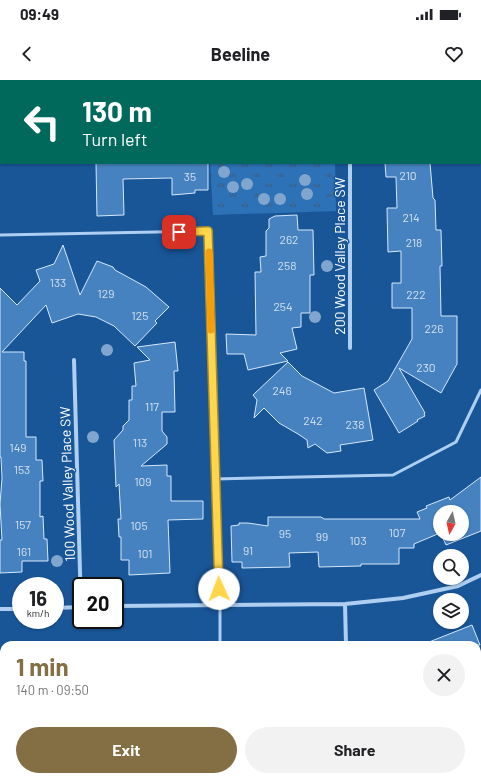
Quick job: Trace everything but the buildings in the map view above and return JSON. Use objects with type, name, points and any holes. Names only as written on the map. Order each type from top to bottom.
[{"type":"street","name":"200 Wood Valley Place SW","points":[[350,164],[350,348]]},
{"type":"street","name":"100 Wood Valley Place SW","points":[[74,360],[80,577]]},
{"type":"street","points":[[124,606],[345,604],[403,598],[458,586],[481,575]]},
{"type":"street","points":[[345,604],[346,641]]},
{"type":"street","points":[[0,609],[12,609]]},
{"type":"lane","points":[[0,236],[208,231],[220,641]]},
{"type":"lane","points":[[215,479],[393,475],[456,442],[481,390]]},
{"type":"green space","points":[[210,164],[335,164],[336,211],[213,215]]},
{"type":"slow traffic","points":[[209,252],[211,330]]},
{"type":"route","points":[[179,232],[208,231],[219,589]]}]
